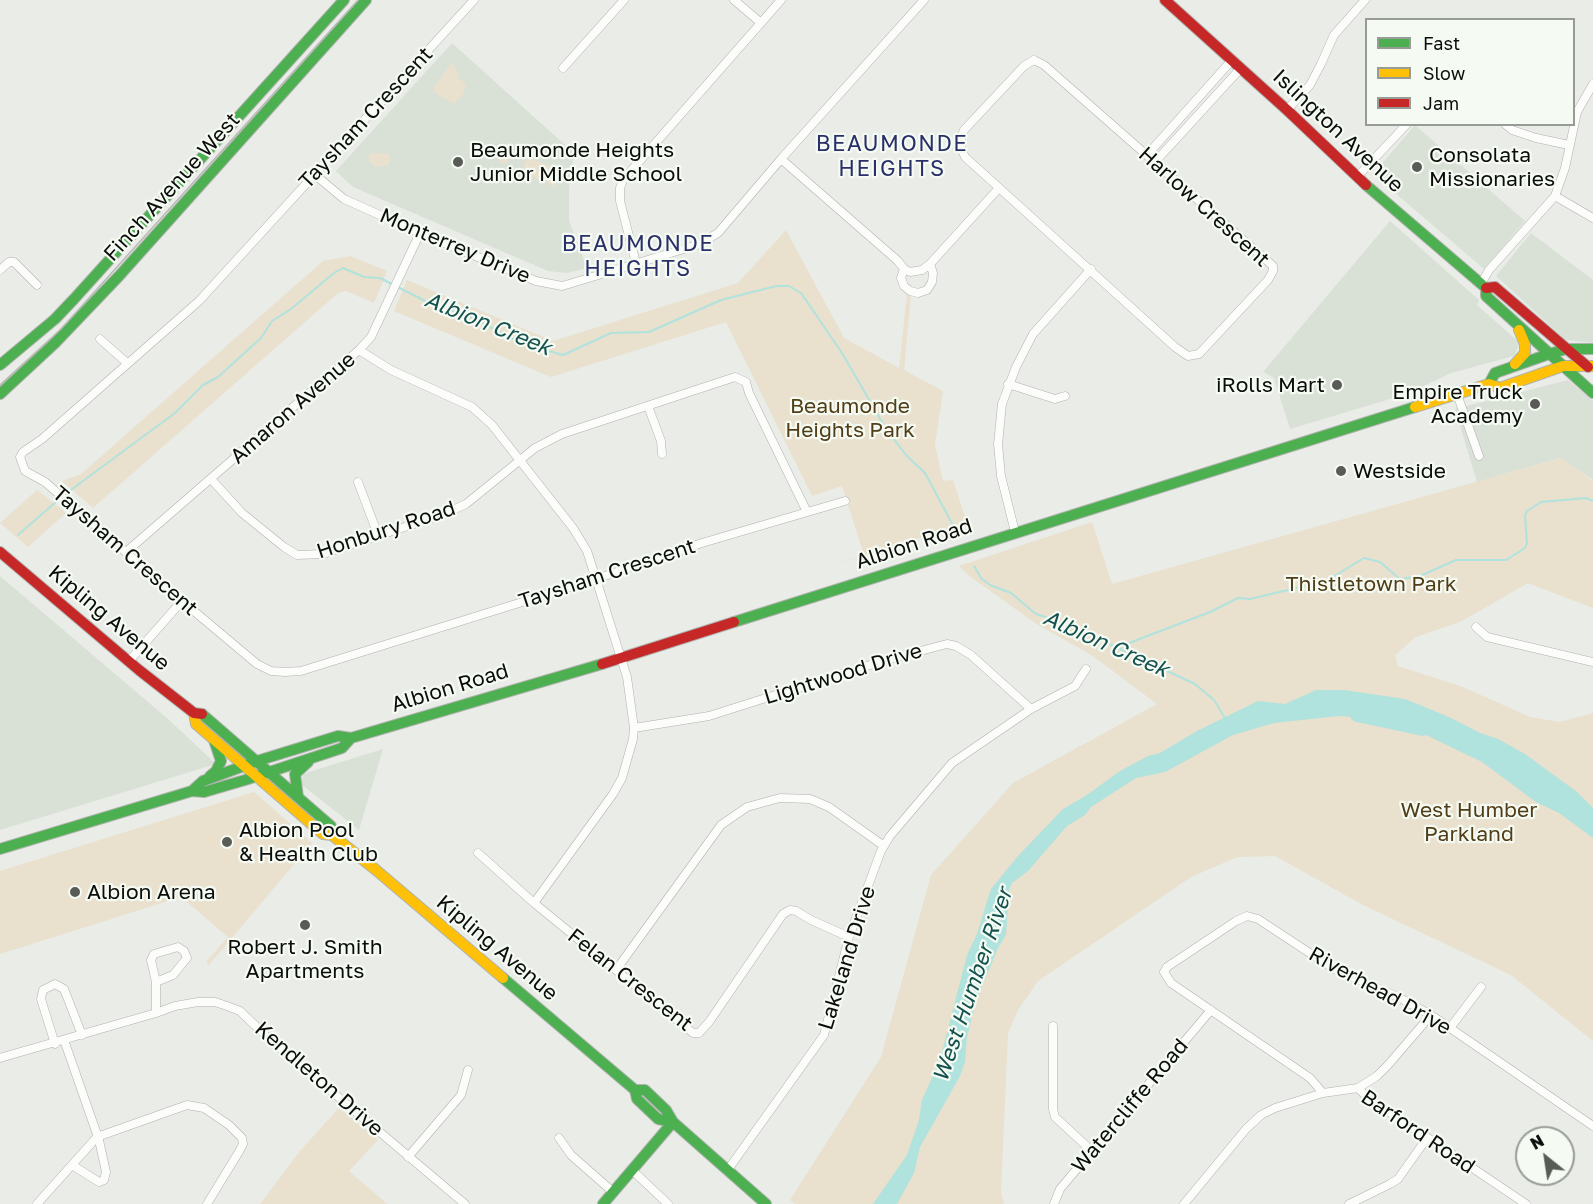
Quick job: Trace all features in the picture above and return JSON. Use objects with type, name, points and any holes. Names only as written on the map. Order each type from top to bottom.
[{"type":"main road","name":"Finch Avenue West","points":[[0,365],[55,319],[74,299],[344,0]]},
{"type":"main road","name":"Finch Avenue West","points":[[0,394],[55,343],[119,276],[366,0]]},
{"type":"main road","name":"Islington Avenue","points":[[1165,0],[1358,177],[1483,286],[1486,296],[1593,393]]},
{"type":"main road","name":"Islington Avenue","points":[[1483,286],[1496,287],[1591,368]]},
{"type":"main road","points":[[1513,367],[1524,353],[1523,336],[1516,325]]},
{"type":"main road","name":"Albion Road","points":[[1489,384],[1495,373],[1549,354],[1566,349],[1593,349]]},
{"type":"main road","name":"Albion Road","points":[[192,791],[203,782],[257,761],[338,736],[351,738],[621,658],[1489,384],[1500,388],[1563,366],[1591,368]]},
{"type":"main road","name":"Kipling Avenue","points":[[0,552],[129,661],[194,713],[205,716],[331,826],[332,835]]},
{"type":"main road","name":"Kipling Avenue","points":[[194,713],[196,724],[323,834],[332,835],[376,870],[635,1090],[637,1100],[658,1119],[673,1122],[766,1204]]},
{"type":"main road","points":[[203,782],[216,771],[221,760],[212,737]]},
{"type":"main road","name":"Albion Road","points":[[0,849],[192,791],[204,792],[313,759],[342,748],[351,738]]},
{"type":"main road","points":[[297,797],[295,774],[313,759]]},
{"type":"main road","points":[[603,1204],[673,1122]]},
{"type":"street","name":"Taysham Crescent","points":[[474,0],[199,301],[20,457],[25,471],[51,487],[257,664],[271,671],[285,672],[301,671],[597,579],[702,543],[845,501]]},
{"type":"street","points":[[562,68],[624,0]]},
{"type":"street","points":[[734,0],[760,23]]},
{"type":"street","points":[[636,263],[620,201],[620,188],[623,180],[781,0]]},
{"type":"street","name":"Monterrey Drive","points":[[314,174],[344,199],[536,281],[562,286],[697,245],[718,233],[781,159],[924,0]]},
{"type":"street","points":[[1287,110],[1310,85],[1334,35],[1365,0]]},
{"type":"street","name":"Harlow Crescent","points":[[1034,60],[1044,65],[1155,162],[1273,266],[1270,276],[1199,354],[1188,356],[1175,347],[999,188],[965,157],[961,148],[961,138],[964,130],[1024,66],[1034,60]]},
{"type":"street","points":[[1147,155],[1236,64]]},
{"type":"street","points":[[1155,162],[1236,64]]},
{"type":"street","points":[[1575,120],[1577,112],[1592,88]]},
{"type":"street","points":[[1358,177],[1405,126]]},
{"type":"street","points":[[1507,126],[1512,130],[1536,138],[1569,145]]},
{"type":"street","points":[[1483,286],[1489,270],[1555,196],[1565,168],[1574,126]]},
{"type":"street","points":[[781,159],[910,272],[922,270],[930,264],[999,188]]},
{"type":"street","points":[[1555,196],[1593,218]]},
{"type":"street","name":"Amaron Avenue","points":[[126,552],[359,350],[371,337],[420,233]]},
{"type":"street","points":[[0,270],[9,262],[14,262],[37,285]]},
{"type":"street","points":[[904,269],[901,278],[904,286],[918,293],[927,290],[932,282],[933,273],[930,264]]},
{"type":"street","points":[[1015,532],[1002,476],[998,444],[1002,404],[1008,384],[1033,334],[1091,269]]},
{"type":"street","points":[[100,339],[127,363]]},
{"type":"street","points":[[359,350],[391,370],[472,408],[492,425],[573,528],[587,551],[597,579],[627,677],[634,728],[627,764],[613,794],[534,903]]},
{"type":"street","name":"Honbury Road","points":[[211,479],[248,518],[284,548],[297,555],[323,554],[444,514],[466,504],[535,448],[562,434],[735,377],[746,382],[749,393],[807,512]]},
{"type":"street","points":[[1008,384],[1055,399],[1065,396]]},
{"type":"street","points":[[1457,394],[1479,456]]},
{"type":"street","points":[[648,406],[662,441],[662,454]]},
{"type":"street","points":[[358,482],[378,536]]},
{"type":"street","points":[[129,661],[182,601]]},
{"type":"street","points":[[1476,627],[1487,637],[1593,662]]},
{"type":"street","name":"Lightwood Drive","points":[[634,728],[708,716],[886,660],[947,644],[956,645],[971,655],[1031,709]]},
{"type":"street","name":"Lakeland Drive","points":[[727,1171],[824,1035],[849,937],[884,846],[897,827],[952,764],[1031,709],[1075,686],[1086,669]]},
{"type":"street","points":[[616,970],[722,825],[747,807],[780,798],[810,799],[829,807],[884,846]]},
{"type":"street","name":"Felan Crescent","points":[[478,853],[534,903],[693,1033],[699,1033],[709,1022],[783,914],[796,910],[811,920],[849,937]]},
{"type":"street","name":"Riverhead Drive","points":[[1211,1010],[1171,983],[1164,972],[1172,962],[1236,921],[1247,916],[1258,919],[1334,969],[1398,997],[1431,1015],[1593,1126]]},
{"type":"street","points":[[156,982],[173,975],[187,958],[178,947],[154,954],[151,960],[156,982],[156,1013]]},
{"type":"street","points":[[55,1044],[41,999],[43,990],[56,984],[63,989],[82,1035]]},
{"type":"street","points":[[1450,1028],[1481,987]]},
{"type":"street","name":"Kendleton Drive","points":[[0,1058],[55,1044],[175,1006],[215,1002],[240,1011],[465,1204]]},
{"type":"street","points":[[1211,1010],[1310,1078],[1323,1093]]},
{"type":"street","name":"Watercliffe Road","points":[[1054,1204],[1060,1189],[1211,1010]]},
{"type":"street","points":[[1358,1088],[1383,1071],[1431,1015]]},
{"type":"street","points":[[1053,1026],[1053,1109],[1055,1117],[1093,1152]]},
{"type":"street","points":[[64,1040],[97,1137],[106,1172],[104,1180],[99,1182],[72,1165]]},
{"type":"street","points":[[408,1157],[461,1095],[468,1070]]},
{"type":"street","name":"Barford Road","points":[[1184,1204],[1246,1129],[1261,1115],[1275,1108],[1323,1093],[1358,1088],[1367,1097],[1526,1204]]},
{"type":"street","points":[[37,1204],[97,1137],[187,1105],[204,1108],[229,1125],[242,1138],[243,1144],[207,1204]]},
{"type":"street","points":[[560,1138],[571,1155],[613,1192]]},
{"type":"street","points":[[1349,1204],[1398,1179],[1427,1138]]},
{"type":"street","points":[[632,1170],[669,1204]]},
{"type":"shaded area","name":"Beaumonde Heights Junior Middle School","points":[[452,43],[574,153],[569,188],[569,221],[587,268],[567,273],[548,271],[353,187],[336,171]]},
{"type":"shaded area","points":[[1416,126],[1525,221],[1484,269],[1373,174]]},
{"type":"shaded area","points":[[1390,221],[1479,300],[1477,305],[1520,343],[1514,356],[1451,373],[1407,394],[1290,429],[1274,378],[1263,372]]},
{"type":"shaded area","points":[[1531,233],[1593,280],[1593,343],[1566,340],[1496,276]]},
{"type":"shaded area","points":[[1568,380],[1593,401],[1593,480],[1560,458],[1477,482],[1455,409]]},
{"type":"shaded area","points":[[0,576],[168,719],[216,764],[0,830]]},
{"type":"shaded area","points":[[383,749],[359,830],[301,784],[303,775],[309,772]]},
{"type":"green space","points":[[450,64],[454,65],[458,73],[457,77],[466,84],[464,93],[454,104],[432,91]]},
{"type":"green space","points":[[507,143],[511,158],[506,163],[502,163],[496,158],[495,152]]},
{"type":"green space","points":[[370,153],[389,154],[391,159],[388,165],[376,167],[368,158]]},
{"type":"green space","points":[[528,157],[555,168],[554,177],[557,187],[521,172]]},
{"type":"green space","name":"Beaumonde Heights Park","points":[[786,230],[844,338],[899,368],[907,294],[911,295],[904,370],[943,391],[935,445],[943,481],[953,480],[967,523],[835,565],[864,555],[842,486],[812,496],[726,322],[551,377],[394,311],[407,280],[553,341],[738,283]]},
{"type":"green space","points":[[350,256],[387,271],[374,303],[346,291],[338,293],[93,508],[62,481],[81,474],[323,261]]},
{"type":"green space","name":"West Humber Parkland","points":[[1561,458],[1593,481],[1593,608],[1528,583],[1460,622],[1416,637],[1395,655],[1398,666],[1463,687],[1530,717],[1560,722],[1593,713],[1593,1041],[1511,975],[1363,905],[1275,856],[1237,857],[1191,877],[1038,981],[1018,1010],[1008,1033],[1001,1192],[1004,1204],[795,1204],[790,1200],[881,1057],[931,875],[1013,783],[1157,704],[1093,656],[1035,623],[968,575],[959,566],[1092,522],[1112,584]]},
{"type":"green space","points":[[37,490],[66,513],[28,547],[0,523]]},
{"type":"green space","name":"Albion Arena","points":[[254,792],[312,843],[209,965],[206,962],[228,937],[181,897],[0,954],[0,871]]},
{"type":"green space","points":[[339,1108],[378,1140],[349,1171],[387,1204],[260,1204],[300,1151]]},
{"type":"water","points":[[1316,690],[1344,690],[1405,699],[1498,739],[1525,754],[1577,792],[1593,808],[1593,838],[1559,813],[1536,802],[1482,762],[1393,719],[1339,716],[1274,723],[1233,735],[1165,772],[1136,778],[1091,807],[1085,815],[1067,826],[1028,871],[1012,883],[1009,890],[1006,935],[998,948],[976,1001],[967,1037],[965,1062],[960,1076],[920,1147],[914,1173],[897,1204],[873,1204],[907,1155],[919,1120],[922,1100],[940,1060],[967,955],[977,934],[991,889],[1018,856],[1063,809],[1120,771],[1148,756],[1160,753],[1197,731],[1258,701],[1285,704]]},
{"type":"waterway","name":"Albion Creek","points":[[18,535],[64,495],[175,413],[203,385],[218,377],[261,338],[272,321],[343,268],[364,277],[380,278],[431,304],[471,317],[521,343],[563,355],[611,333],[649,332],[721,300],[776,286],[789,286],[801,293],[842,353],[886,429],[906,455],[925,473],[954,527]]},
{"type":"waterway","points":[[1116,648],[1210,612],[1238,598],[1250,599],[1326,581],[1364,558],[1380,562],[1400,579],[1420,576],[1456,560],[1506,560],[1525,548],[1527,511],[1541,502],[1586,498],[1593,501]]},
{"type":"waterway","name":"Albion Creek","points":[[974,566],[981,578],[990,585],[1011,593],[1036,614],[1067,624],[1195,684],[1214,700],[1225,718]]},
{"type":"waterway","name":"West Humber River","points":[[1357,715],[1423,729]]},
{"type":"tram line","points":[[0,385],[61,329],[358,0]]},
{"type":"traffic: fast","points":[[0,365],[55,319],[74,299],[344,0]]},
{"type":"traffic: fast","points":[[0,394],[55,343],[119,276],[366,0]]},
{"type":"traffic: fast","points":[[1366,185],[1486,288],[1486,296],[1593,393]]},
{"type":"traffic: fast","points":[[1489,384],[1495,373],[1549,354],[1566,349],[1593,349]]},
{"type":"traffic: fast","points":[[734,622],[1415,407]]},
{"type":"traffic: fast","points":[[192,791],[203,781],[257,761],[338,736],[351,738],[602,664]]},
{"type":"traffic: fast","points":[[202,714],[331,826],[332,835]]},
{"type":"traffic: fast","points":[[0,849],[192,791],[204,792],[245,780],[342,748],[351,738]]},
{"type":"traffic: fast","points":[[210,776],[216,771],[221,761],[214,740]]},
{"type":"traffic: fast","points":[[298,797],[295,774],[308,762]]},
{"type":"traffic: fast","points":[[503,978],[635,1090],[645,1090],[666,1110],[673,1122],[766,1204]]},
{"type":"traffic: fast","points":[[635,1090],[637,1099],[658,1119],[673,1122]]},
{"type":"traffic: fast","points":[[603,1204],[673,1122]]},
{"type":"traffic: slow","points":[[1515,364],[1525,353],[1525,344],[1519,330]]},
{"type":"traffic: slow","points":[[1415,407],[1489,384],[1500,388],[1563,366],[1593,366]]},
{"type":"traffic: slow","points":[[194,713],[196,724],[323,834],[332,835],[376,870],[503,978]]},
{"type":"traffic: jam","points":[[1165,0],[1366,185]]},
{"type":"traffic: jam","points":[[1486,288],[1495,287],[1588,367]]},
{"type":"traffic: jam","points":[[0,552],[139,670],[194,713],[202,714]]},
{"type":"traffic: jam","points":[[602,664],[734,622]]},
{"type":"place","name":"Beaumonde Heights Junior Middle School","points":[[458,162]]},
{"type":"place","name":"Consolata Missionaries","points":[[1417,167]]},
{"type":"place","name":"iRolls Mart","points":[[1337,385]]},
{"type":"place","name":"Empire Truck Academy","points":[[1535,404]]},
{"type":"place","name":"Westside","points":[[1341,471]]},
{"type":"place","name":"Albion Pool & Health Club","points":[[227,842]]},
{"type":"place","name":"Albion Arena","points":[[75,892]]},
{"type":"place","name":"Robert J. Smith Apartments","points":[[305,925]]},
{"type":"district","name":"BEAUMONDE HEIGHTS","points":[[892,156]]},
{"type":"district","name":"BEAUMONDE HEIGHTS","points":[[638,256]]},
{"type":"park label","name":"Thistletown Park","points":[[1371,584]]}]
